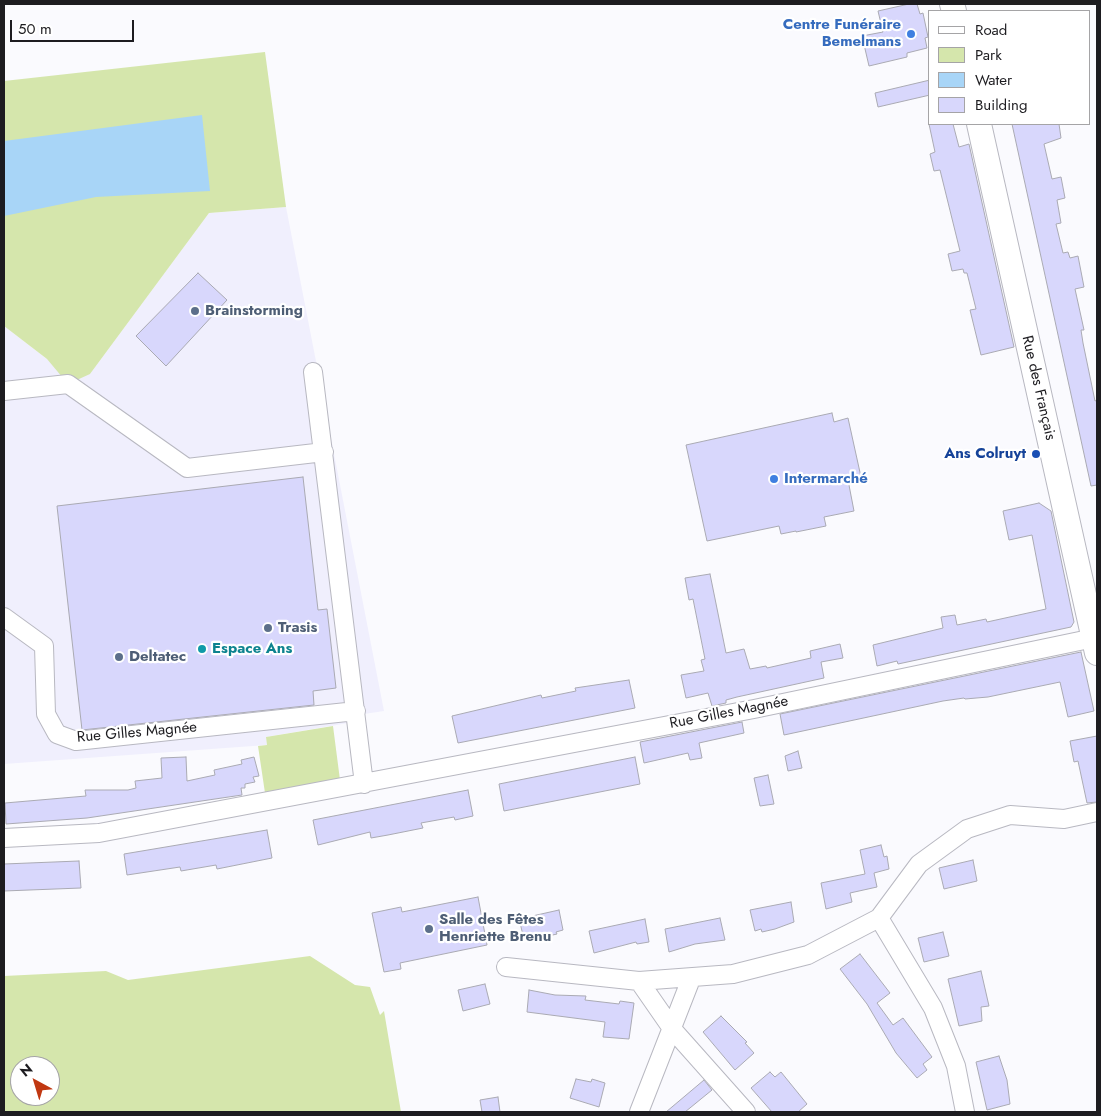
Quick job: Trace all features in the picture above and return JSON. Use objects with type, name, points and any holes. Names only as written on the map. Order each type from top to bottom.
[{"type":"main road","name":"Rue des Français","points":[[979,125],[1096,645]]},
{"type":"street","points":[[313,372],[364,784]]},
{"type":"street","points":[[4,392],[68,384],[187,468],[324,452]]},
{"type":"street","name":"Rue Gilles Magnée","points":[[4,617],[44,646],[46,714],[57,734],[76,741],[356,711]]},
{"type":"street","name":"Rue Gilles Magnée","points":[[4,838],[99,833],[1096,645]]},
{"type":"street","points":[[506,968],[639,981],[691,979],[733,974],[808,956],[879,918],[919,864],[967,829],[1010,815],[1064,819],[1097,812]]},
{"type":"street","points":[[879,918],[933,1008],[956,1066],[965,1112]]},
{"type":"street","points":[[639,1112],[673,1030],[691,979]]},
{"type":"street","points":[[639,981],[673,1030],[746,1112]]},
{"type":"shaded area","points":[[286,207],[384,711],[364,714],[348,723],[266,737],[267,745],[4,764],[4,326],[60,369],[90,374],[209,213]]},
{"type":"green space","points":[[265,52],[286,207],[209,213],[90,374],[68,384],[47,359],[4,326],[4,81]]},
{"type":"green space","points":[[333,726],[340,780],[265,793],[258,746],[267,745],[266,737]]},
{"type":"green space","points":[[310,956],[355,985],[370,987],[380,1015],[384,1011],[401,1112],[4,1112],[4,976],[106,971],[128,980]]},
{"type":"water","points":[[202,115],[210,191],[96,197],[4,216],[4,141]]},
{"type":"building","name":"Centre Funéraire Bemelmans","points":[[917,4],[920,14],[923,13],[928,37],[925,38],[927,48],[907,53],[907,57],[869,66],[862,36],[883,32],[878,11]]},
{"type":"building","points":[[928,80],[928,95],[878,107],[875,93]]},
{"type":"building","points":[[929,125],[953,125],[959,147],[969,144],[1014,347],[981,355],[970,310],[976,309],[967,273],[964,273],[963,269],[952,271],[948,254],[960,251],[940,170],[934,171],[930,154],[935,152]]},
{"type":"building","points":[[1012,125],[1059,125],[1061,138],[1044,144],[1052,179],[1061,177],[1065,198],[1057,200],[1061,223],[1056,224],[1063,253],[1068,252],[1070,258],[1078,256],[1084,287],[1075,289],[1084,330],[1081,330],[1083,343],[1095,401],[1097,400],[1097,485],[1091,486]]},
{"type":"building","points":[[198,273],[227,300],[166,366],[136,336]]},
{"type":"building","name":"Intermarché","points":[[832,413],[834,422],[848,418],[861,477],[848,480],[854,511],[824,517],[826,526],[781,534],[779,526],[707,541],[686,445]]},
{"type":"building","name":"Espace Ans","points":[[303,477],[318,610],[327,609],[336,688],[313,691],[314,705],[82,730],[57,506]]},
{"type":"building","points":[[1039,503],[1051,511],[1074,622],[1071,627],[898,664],[897,661],[877,666],[873,645],[943,628],[941,617],[955,615],[957,625],[986,619],[987,622],[1046,609],[1032,535],[1009,540],[1003,511]]},
{"type":"building","points":[[710,574],[726,653],[744,649],[750,669],[766,666],[767,668],[811,658],[810,651],[840,644],[843,658],[821,662],[824,678],[737,697],[726,700],[726,703],[712,706],[708,693],[686,698],[681,675],[704,671],[701,660],[705,659],[693,599],[689,600],[685,578]]},
{"type":"building","points":[[1081,652],[1094,711],[1068,717],[1060,682],[988,697],[943,701],[784,735],[780,714]]},
{"type":"building","points":[[629,680],[635,708],[458,743],[452,716],[541,695],[542,698],[576,691],[575,688]]},
{"type":"building","points":[[742,722],[744,733],[699,743],[702,758],[690,760],[688,753],[644,763],[640,742]]},
{"type":"building","points":[[1097,736],[1097,802],[1087,803],[1078,761],[1074,762],[1070,741]]},
{"type":"building","points":[[798,751],[802,768],[788,771],[785,756]]},
{"type":"building","points":[[186,757],[187,781],[215,775],[214,770],[242,764],[241,760],[254,757],[259,776],[253,777],[255,782],[245,784],[245,788],[241,788],[242,795],[87,818],[6,824],[5,803],[86,796],[85,790],[128,790],[136,788],[135,781],[162,778],[161,758]]},
{"type":"building","points":[[635,757],[640,784],[504,811],[499,784]]},
{"type":"building","points":[[768,775],[774,804],[760,806],[754,778]]},
{"type":"building","points":[[468,790],[473,816],[455,820],[454,817],[421,823],[423,828],[371,838],[370,832],[318,845],[313,820]]},
{"type":"building","points":[[267,830],[272,858],[217,869],[216,865],[181,871],[180,867],[127,875],[124,854]]},
{"type":"building","points":[[881,845],[884,857],[887,856],[889,869],[874,873],[877,887],[850,893],[852,902],[826,909],[821,883],[865,874],[860,850]]},
{"type":"building","points":[[973,860],[977,881],[944,889],[939,868]]},
{"type":"building","points":[[79,861],[81,888],[4,891],[4,864]]},
{"type":"building","name":"Salle des Fêtes Henriette Brenu","points":[[478,897],[487,945],[400,963],[401,969],[384,972],[372,913],[401,907],[402,912]]},
{"type":"building","points":[[791,902],[794,922],[762,932],[761,929],[755,931],[750,910]]},
{"type":"building","points":[[559,910],[563,930],[556,932],[557,934],[531,940],[531,937],[524,939],[519,919]]},
{"type":"building","points":[[720,918],[725,940],[695,944],[669,952],[665,929]]},
{"type":"building","points":[[645,919],[649,942],[637,944],[636,942],[594,953],[589,931]]},
{"type":"building","points":[[943,932],[949,956],[924,962],[918,938]]},
{"type":"building","points":[[860,954],[890,993],[877,1003],[893,1025],[903,1018],[932,1057],[923,1064],[927,1070],[917,1078],[896,1053],[867,1004],[840,969]]},
{"type":"building","points":[[981,971],[989,1006],[981,1007],[982,1021],[959,1026],[948,979]]},
{"type":"building","points":[[485,984],[490,1004],[463,1011],[458,990]]},
{"type":"building","points":[[529,990],[555,995],[586,996],[585,1000],[619,1004],[620,1001],[634,1003],[629,1039],[603,1037],[605,1022],[527,1012]]},
{"type":"building","points":[[721,1016],[747,1042],[745,1043],[754,1053],[735,1070],[703,1032]]},
{"type":"building","points":[[999,1056],[1007,1080],[1010,1104],[987,1110],[976,1062]]},
{"type":"building","points":[[770,1072],[775,1077],[781,1072],[807,1104],[798,1112],[772,1112],[751,1088]]},
{"type":"building","points":[[576,1079],[591,1082],[592,1079],[605,1083],[599,1107],[570,1098]]},
{"type":"building","points":[[704,1080],[712,1090],[685,1112],[666,1112]]},
{"type":"building","points":[[498,1097],[500,1112],[482,1112],[480,1100]]},
{"type":"place","name":"Centre Funéraire Bemelmans","points":[[911,34]]},
{"type":"place","name":"Brainstorming","points":[[195,311]]},
{"type":"place","name":"Ans Colruyt","points":[[1036,454]]},
{"type":"place","name":"Intermarché","points":[[774,479]]},
{"type":"place","name":"Trasis","points":[[268,628]]},
{"type":"place","name":"Espace Ans","points":[[202,649]]},
{"type":"place","name":"Deltatec","points":[[119,657]]},
{"type":"place","name":"Salle des Fêtes Henriette Brenu","points":[[429,929]]}]
